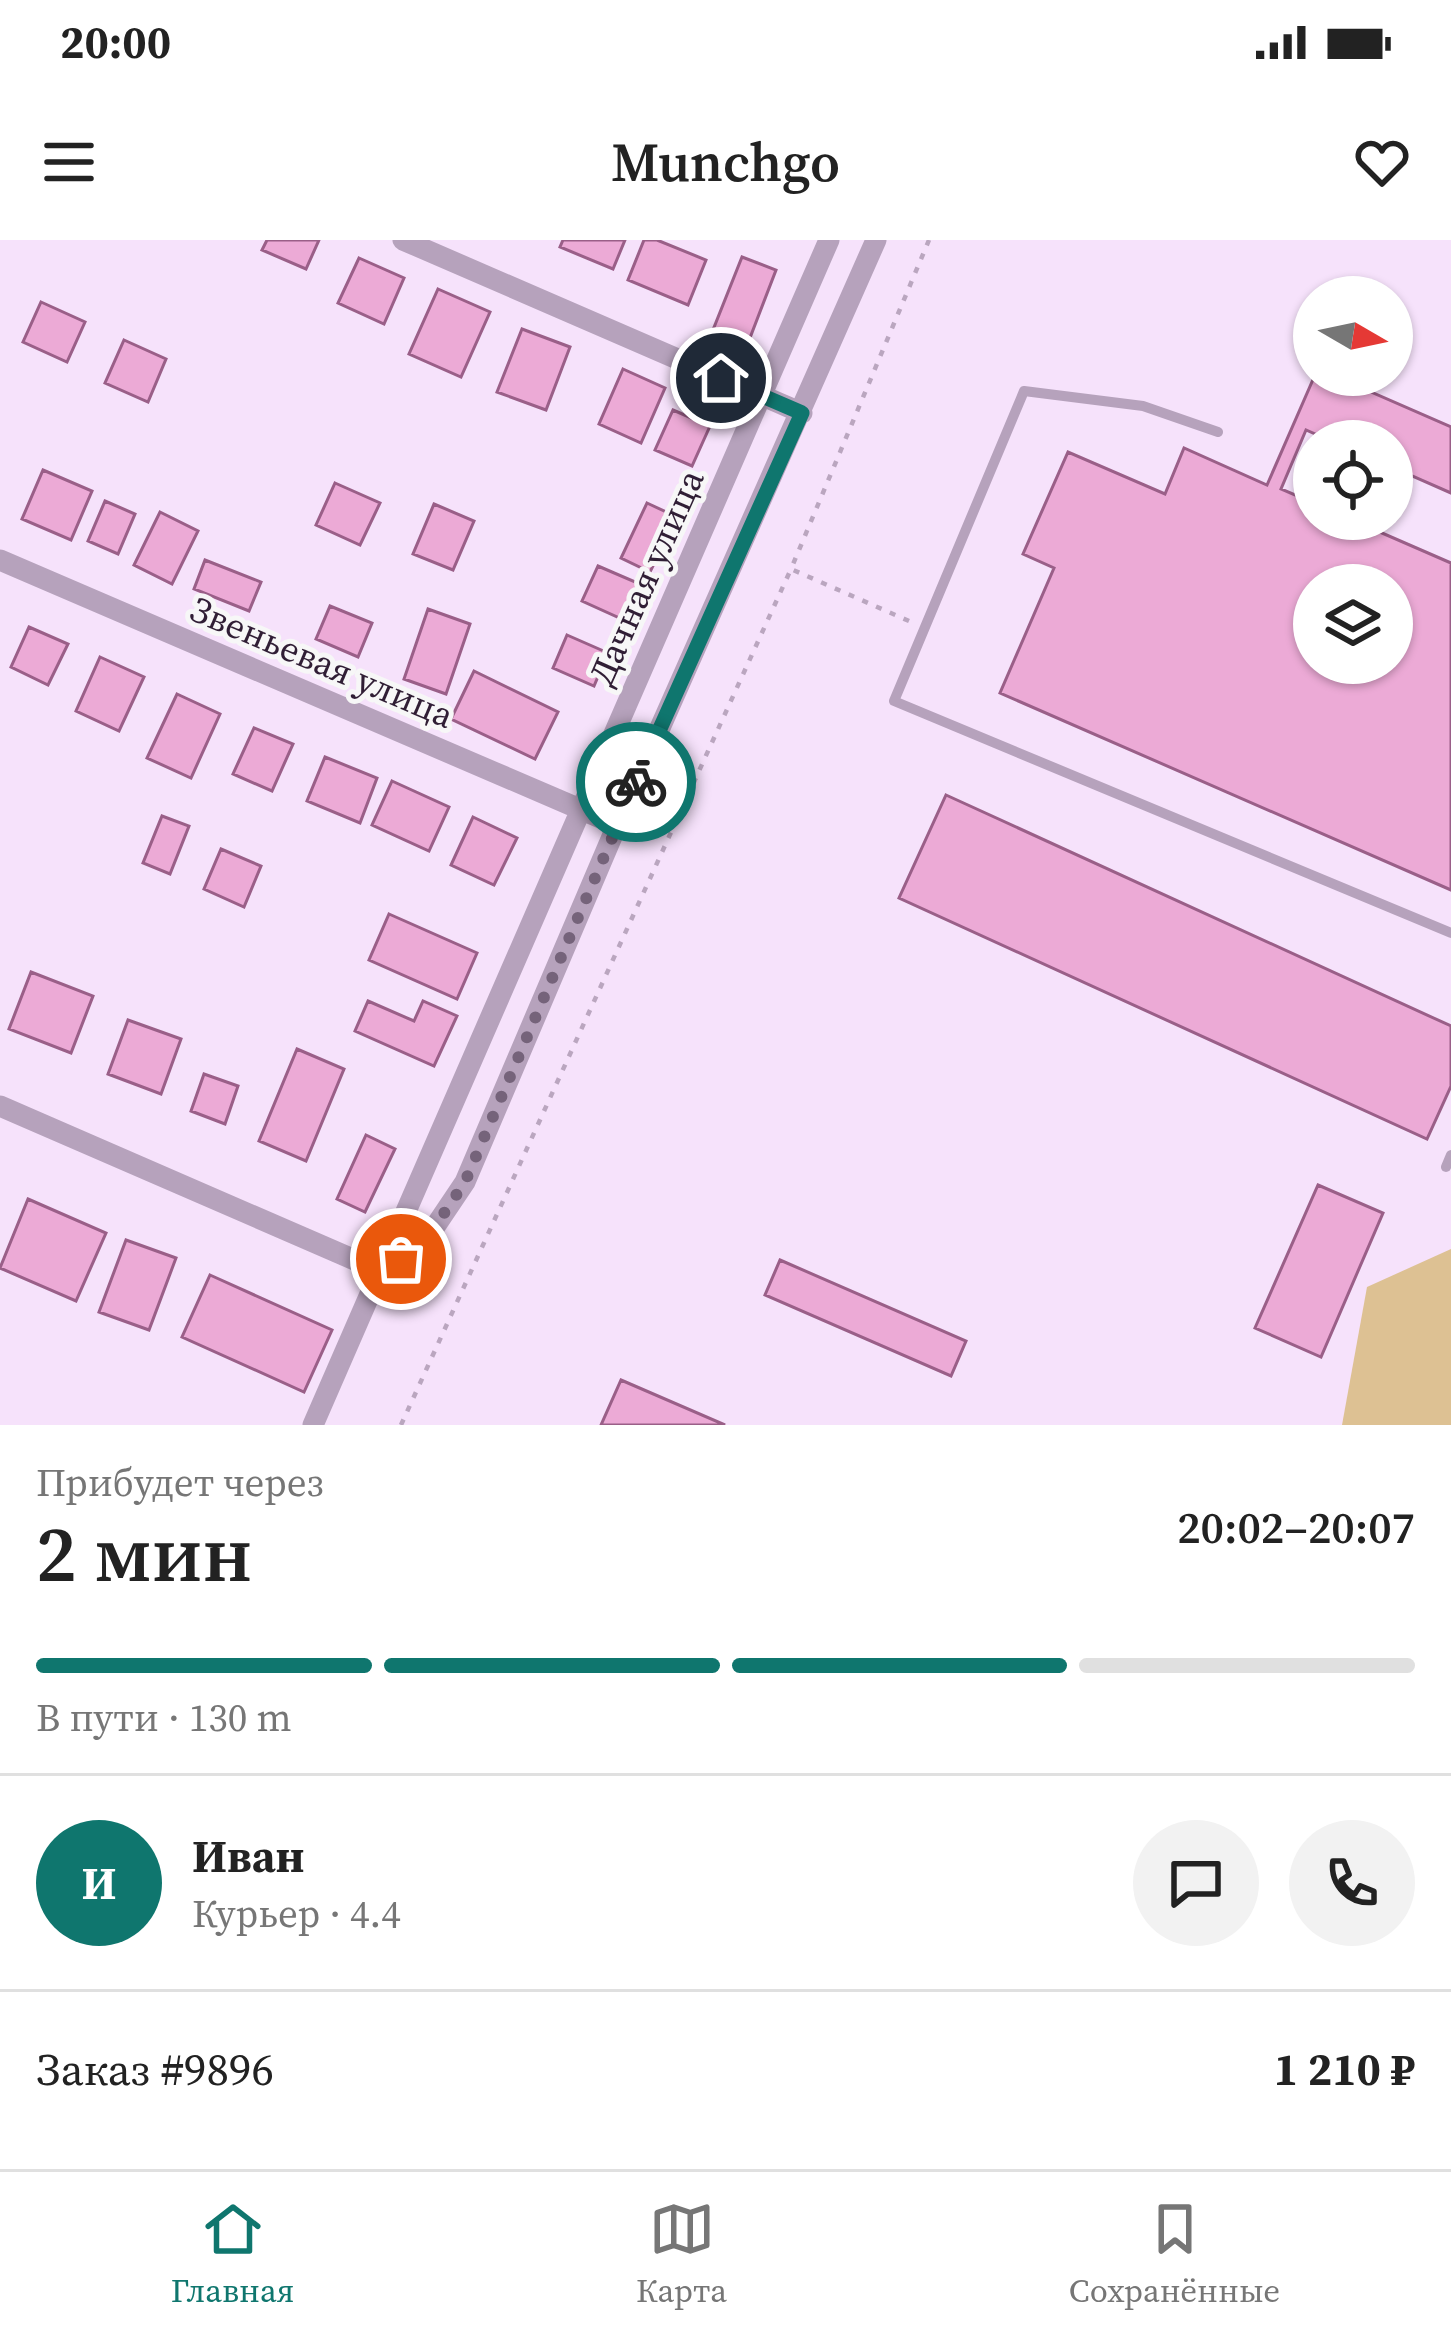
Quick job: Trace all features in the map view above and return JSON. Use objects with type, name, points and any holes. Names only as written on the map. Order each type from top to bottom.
[{"type":"street","points":[[403,240],[802,413]]},
{"type":"street","name":"Дачная улица","points":[[313,1425],[829,240]]},
{"type":"street","name":"Дачная улица","points":[[380,1271],[422,1246],[465,1182],[876,240]]},
{"type":"street","name":"Звеньевая улица","points":[[0,560],[617,825]]},
{"type":"street","points":[[0,1106],[380,1271]]},
{"type":"lane","points":[[1219,432],[1143,406],[1024,391],[894,701],[1451,933]]},
{"type":"lane","points":[[1445,1168],[1451,1155]]},
{"type":"path","points":[[401,1425],[791,569],[929,240]]},
{"type":"path","points":[[791,569],[925,628]]},
{"type":"shaded area","points":[[1451,1249],[1451,1425],[1342,1425],[1367,1287]]},
{"type":"building","points":[[267,240],[319,240],[306,269],[262,250]]},
{"type":"building","points":[[563,240],[625,240],[613,269],[560,247]]},
{"type":"building","points":[[644,240],[657,240],[706,260],[688,305],[628,280]]},
{"type":"building","points":[[742,257],[776,270],[748,343],[713,330]]},
{"type":"building","points":[[359,258],[404,278],[384,324],[338,303]]},
{"type":"building","points":[[438,289],[490,312],[461,377],[409,354]]},
{"type":"building","points":[[41,302],[85,322],[67,362],[23,342]]},
{"type":"building","points":[[522,329],[570,347],[546,410],[497,392]]},
{"type":"building","points":[[124,340],[166,359],[148,402],[105,383]]},
{"type":"building","points":[[623,369],[665,388],[641,443],[599,424]]},
{"type":"building","points":[[1306,396],[1380,396],[1451,427],[1451,493],[1413,476],[1413,420],[1295,420]]},
{"type":"building","points":[[673,410],[710,426],[692,466],[655,450]]},
{"type":"building","points":[[1293,425],[1293,461],[1281,489],[1293,494],[1293,540],[1398,540],[1451,563],[1451,890],[1000,693],[1054,568],[1023,554],[1068,452],[1165,494],[1184,448],[1267,485]]},
{"type":"building","points":[[43,470],[92,491],[71,540],[22,519]]},
{"type":"building","points":[[335,483],[380,503],[360,545],[316,525]]},
{"type":"building","points":[[105,501],[135,514],[118,554],[88,541]]},
{"type":"building","points":[[647,503],[677,517],[650,572],[621,558]]},
{"type":"building","points":[[434,504],[474,521],[453,570],[413,554]]},
{"type":"building","points":[[160,512],[198,531],[172,584],[134,565]]},
{"type":"building","points":[[205,560],[261,582],[249,611],[194,589]]},
{"type":"building","points":[[598,566],[640,584],[624,620],[582,601]]},
{"type":"building","points":[[330,606],[372,623],[358,657],[316,639]]},
{"type":"building","points":[[428,609],[470,624],[446,694],[404,679]]},
{"type":"building","points":[[29,627],[68,644],[48,685],[11,667]]},
{"type":"building","points":[[567,635],[608,653],[594,686],[553,668]]},
{"type":"building","points":[[100,657],[144,677],[119,731],[76,711]]},
{"type":"building","points":[[474,671],[558,712],[535,759],[451,719]]},
{"type":"building","points":[[177,694],[220,714],[191,778],[147,758]]},
{"type":"building","points":[[254,728],[293,744],[272,791],[233,774]]},
{"type":"building","points":[[325,757],[377,778],[360,823],[307,801]]},
{"type":"building","points":[[392,781],[449,807],[429,851],[372,825]]},
{"type":"building","points":[[946,795],[1451,1026],[1451,1086],[1427,1139],[899,898]]},
{"type":"building","points":[[162,816],[189,826],[170,874],[143,863]]},
{"type":"building","points":[[473,817],[517,838],[494,885],[451,865]]},
{"type":"building","points":[[221,849],[261,866],[244,907],[204,889]]},
{"type":"building","points":[[389,914],[477,953],[457,999],[369,960]]},
{"type":"building","points":[[31,972],[93,996],[71,1053],[9,1029]]},
{"type":"building","points":[[368,1001],[414,1021],[423,1001],[457,1016],[434,1066],[355,1031]]},
{"type":"building","points":[[128,1020],[181,1039],[161,1094],[108,1074]]},
{"type":"building","points":[[297,1049],[344,1069],[306,1161],[259,1141]]},
{"type":"building","points":[[204,1074],[238,1086],[225,1124],[191,1111]]},
{"type":"building","points":[[366,1135],[395,1149],[365,1212],[337,1199]]},
{"type":"building","points":[[1318,1185],[1383,1213],[1321,1357],[1255,1328]]},
{"type":"building","points":[[28,1199],[106,1233],[76,1301],[0,1268]]},
{"type":"building","points":[[126,1240],[176,1258],[149,1330],[99,1312]]},
{"type":"building","points":[[780,1260],[966,1341],[951,1376],[765,1295]]},
{"type":"building","points":[[210,1275],[332,1330],[304,1392],[182,1337]]},
{"type":"building","points":[[621,1380],[725,1425],[601,1425]]},
{"type":"way so far","points":[[401,1259],[422,1246],[465,1182],[636,782]]},
{"type":"route","points":[[636,782],[802,413],[721,378]]}]
